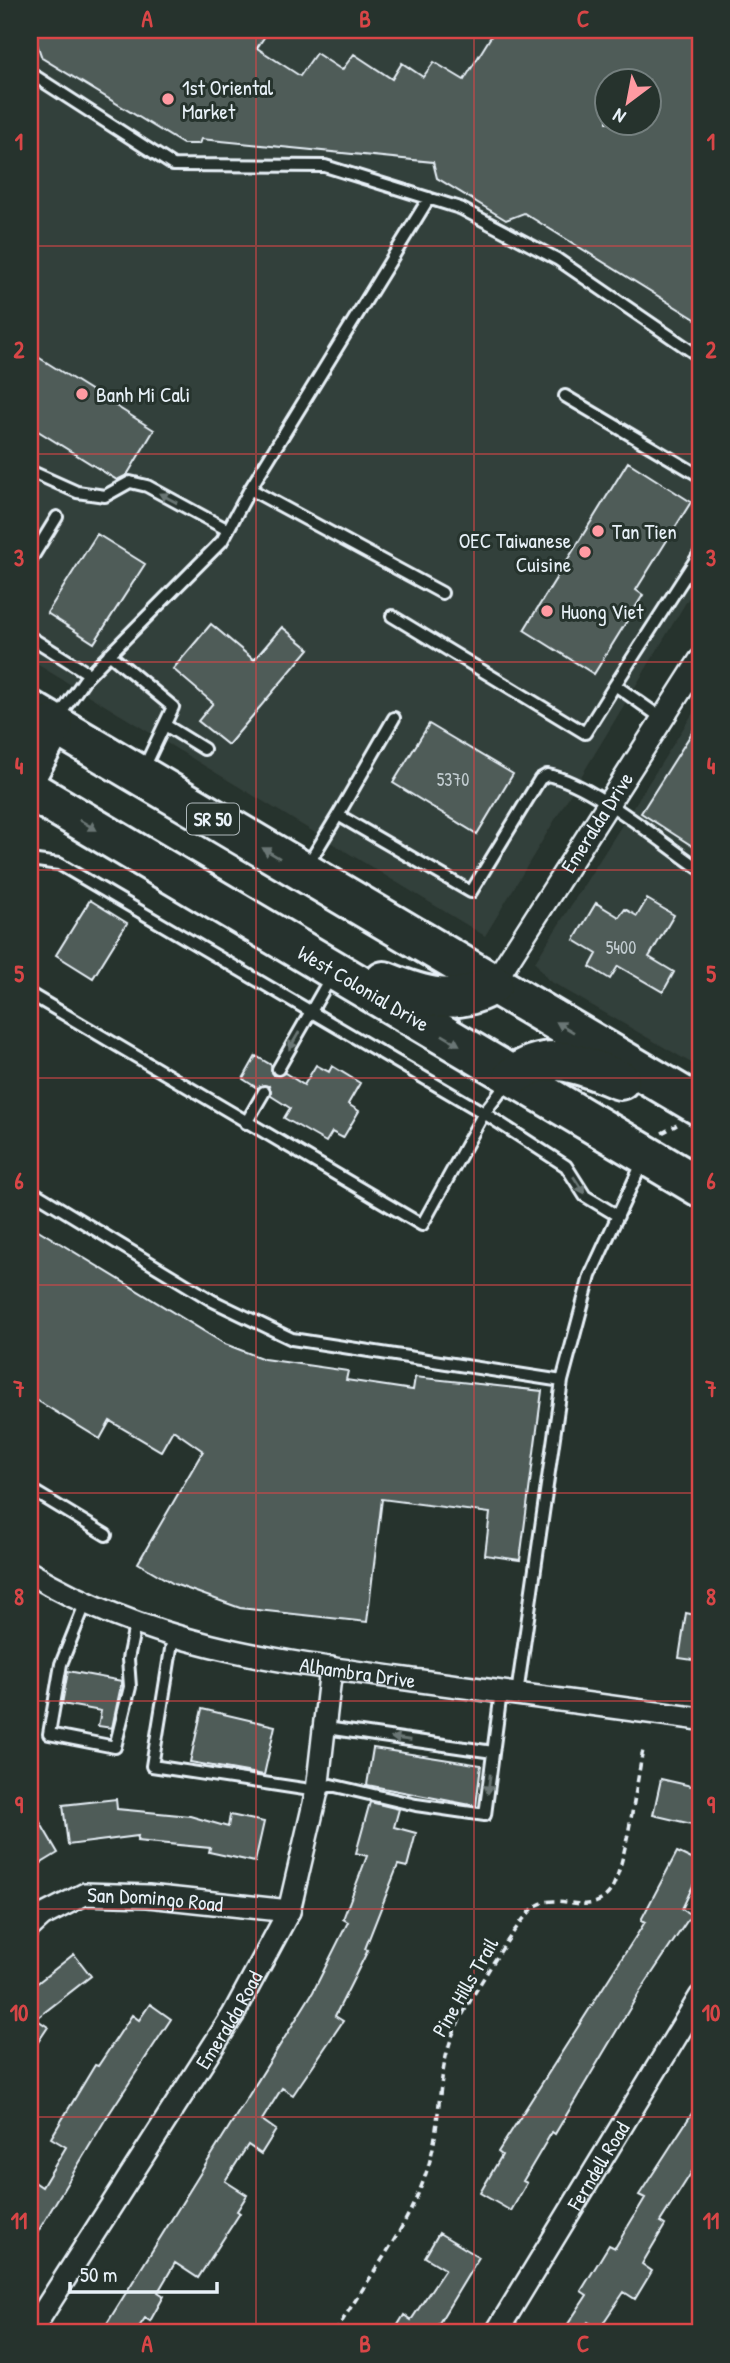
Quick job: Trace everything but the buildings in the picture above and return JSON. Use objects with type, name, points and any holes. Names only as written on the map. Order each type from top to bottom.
[{"type":"highway","points":[[30,769],[42,717]]},
{"type":"highway","name":"SR 50","points":[[42,717],[700,1108]]},
{"type":"highway","name":"West Colonial Drive","points":[[30,790],[700,1186]]},
{"type":"highway","points":[[287,942],[427,998],[457,999],[493,984]]},
{"type":"highway","points":[[513,1076],[526,1066],[542,1060],[573,1062],[700,1108]]},
{"type":"street","name":"Emeralda Drive","points":[[493,984],[700,660]]},
{"type":"street","name":"Alhambra Drive","points":[[30,1573],[135,1625],[173,1637],[275,1660],[700,1719]]},
{"type":"street","name":"Emeralda Road","points":[[30,2333],[233,2015],[289,1912],[317,1791],[331,1668]]},
{"type":"street","name":"San Domingo Road","points":[[30,1927],[42,1916],[85,1894],[148,1896],[289,1912]]},
{"type":"street","name":"Ferndell Road","points":[[496,2333],[700,1997]]},
{"type":"lane","points":[[30,73],[173,165],[325,166],[460,208],[557,259],[700,357]]},
{"type":"lane","points":[[42,717],[89,674],[222,541],[250,489],[429,198]]},
{"type":"lane","points":[[565,396],[700,476]]},
{"type":"lane","points":[[30,471],[77,492],[105,496],[130,482],[147,486],[228,530]]},
{"type":"lane","points":[[250,489],[442,593]]},
{"type":"lane","points":[[30,561],[57,517]]},
{"type":"lane","points":[[392,616],[585,733],[700,552]]},
{"type":"lane","points":[[30,637],[89,674]]},
{"type":"lane","points":[[109,654],[173,707],[140,775]]},
{"type":"lane","points":[[615,685],[663,719]]},
{"type":"lane","points":[[303,872],[394,718]]},
{"type":"lane","points":[[165,725],[204,749]]},
{"type":"lane","points":[[338,815],[471,892],[540,779],[547,775],[558,777],[607,805],[700,869]]},
{"type":"lane","points":[[30,860],[59,864],[484,1113],[566,1166],[585,1196],[618,1216]]},
{"type":"lane","points":[[278,1069],[335,970]]},
{"type":"lane","points":[[30,994],[422,1225],[484,1113],[513,1076]]},
{"type":"lane","points":[[246,1123],[264,1092]]},
{"type":"lane","points":[[173,1637],[152,1766],[317,1791],[331,1785],[416,1805],[485,1815],[493,1752],[509,1693],[562,1381],[590,1276],[646,1154]]},
{"type":"lane","points":[[30,1190],[213,1301],[292,1339],[562,1381]]},
{"type":"lane","points":[[30,1489],[106,1535]]},
{"type":"lane","points":[[86,1602],[61,1664],[49,1734],[116,1747],[130,1687],[128,1659],[135,1625]]},
{"type":"lane","points":[[326,1728],[493,1752]]},
{"type":"path","name":"Pine Hills Trail","points":[[335,2333],[409,2211],[428,2167],[445,2055],[458,2023],[508,1942],[523,1920],[539,1904],[559,1902],[586,1906],[608,1894],[620,1866],[643,1750]]},
{"type":"shaded area","points":[[30,30],[700,30],[700,579],[485,936],[30,660]]},
{"type":"shaded area","points":[[700,702],[700,1068],[548,980],[535,962]]},
{"type":"place","name":"1st Oriental Market","points":[[168,99]]},
{"type":"place","name":"Banh Mi Cali","points":[[82,394]]},
{"type":"place","name":"Tan Tien","points":[[598,531]]},
{"type":"place","name":"OEC Taiwanese Cuisine","points":[[585,552]]},
{"type":"place","name":"Huong Viet","points":[[547,611]]}]
